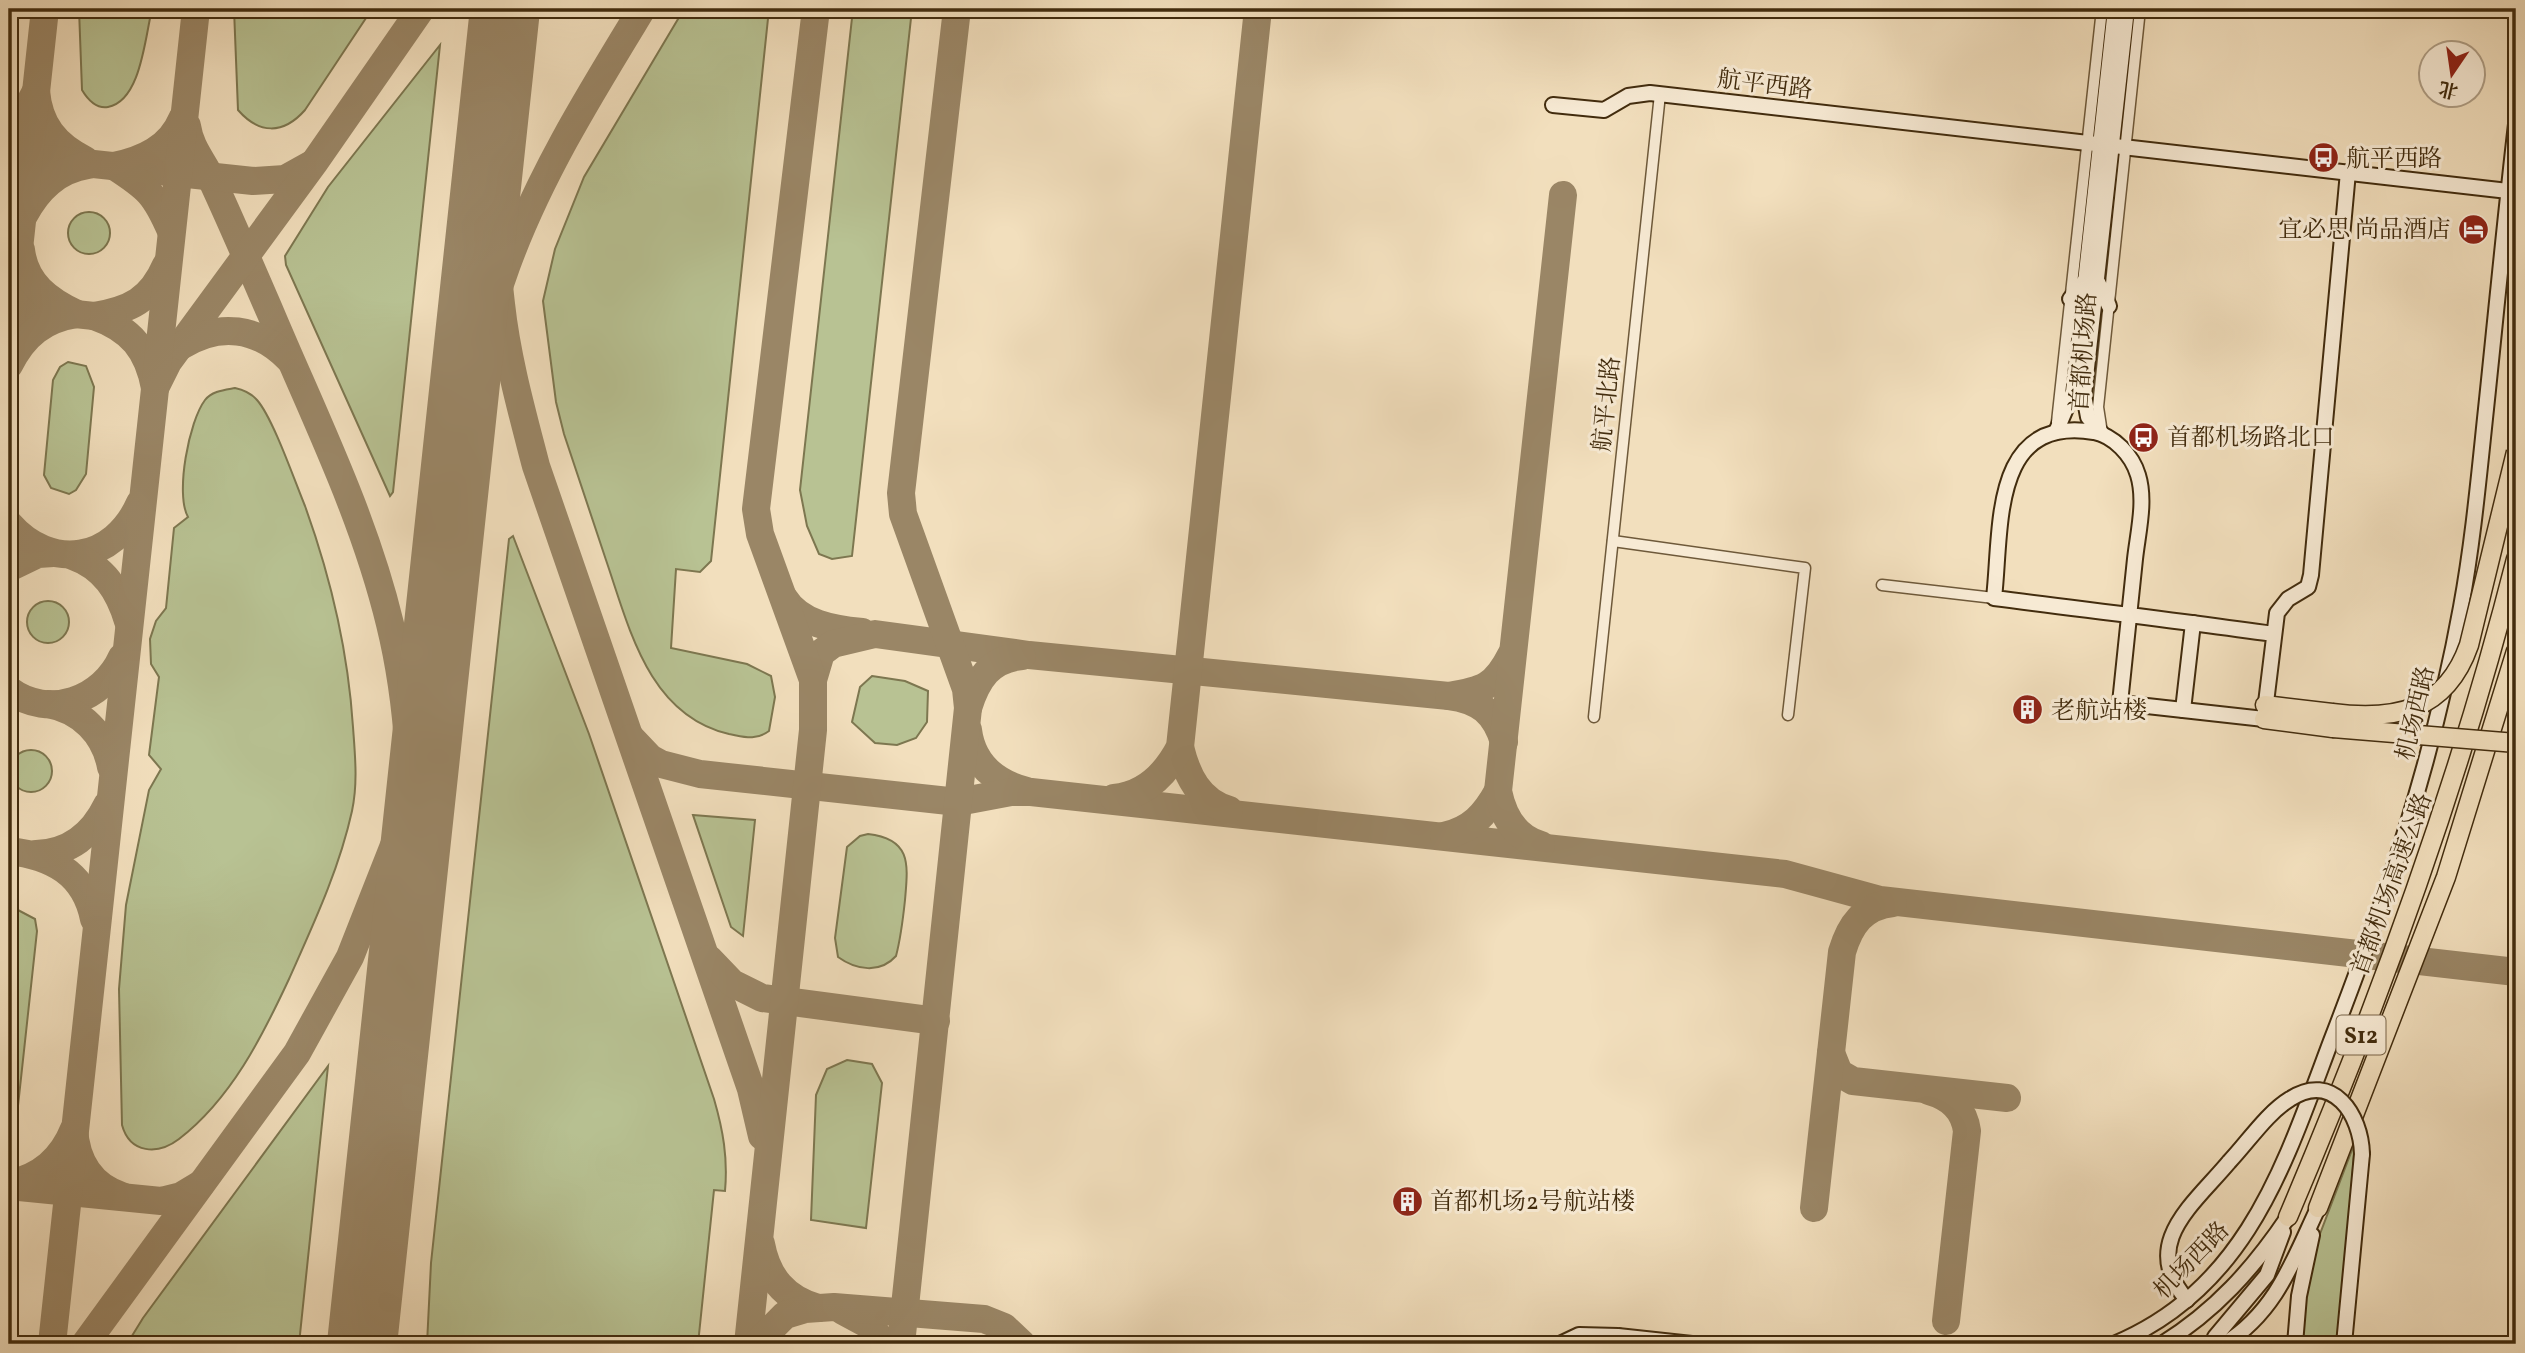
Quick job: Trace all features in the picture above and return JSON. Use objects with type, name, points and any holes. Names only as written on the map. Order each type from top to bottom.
[{"type":"highway","points":[[2332,721],[2404,712],[2431,699],[2453,676],[2469,645],[2516,453]]},
{"type":"highway","name":"首都机场高速公路","points":[[2288,1217],[2430,851],[2472,722],[2516,559]]},
{"type":"highway","name":"首都机场高速公路","points":[[2318,1208],[2446,877],[2516,651]]},
{"type":"highway","points":[[2264,712],[2516,743]]},
{"type":"street","points":[[2115,13],[2140,9]]},
{"type":"street","name":"首都机场路","points":[[2056,432],[2070,299],[2140,9]]},
{"type":"street","name":"首都机场路","points":[[2102,434],[2088,418],[2084,395],[2092,280],[2107,145],[2115,13]]},
{"type":"street","name":"首都机场路","points":[[2102,434],[2098,407],[2109,306],[2107,145],[2115,13]]},
{"type":"street","name":"航平西路","points":[[1553,104],[1604,110],[1628,96],[1660,94],[2508,191]]},
{"type":"street","name":"航平北路","points":[[1594,717],[1660,94]]},
{"type":"street","name":"机场西路","points":[[2114,1344],[2157,1324],[2187,1300],[2238,1248],[2269,1194],[2385,901],[2416,805],[2437,723],[2462,604],[2475,513],[2516,124]]},
{"type":"street","points":[[1994,598],[2011,469],[2033,441],[2056,432],[2102,434],[2128,455],[2137,471],[2141,490],[2120,703],[2183,710],[2264,712],[2273,634],[2280,607],[2308,587],[2311,575],[2348,172]]},
{"type":"street","points":[[2070,299],[2092,280],[2109,306]]},
{"type":"street","name":"首都机场路","points":[[2056,432],[2073,392],[2092,280]]},
{"type":"street","points":[[1613,541],[1805,568],[1788,715]]},
{"type":"street","points":[[1882,585],[2273,634]]},
{"type":"street","points":[[2183,710],[2193,623]]},
{"type":"street","points":[[2187,1300],[2167,1266],[2168,1241],[2186,1214],[2229,1162],[2289,1099],[2314,1091],[2333,1096],[2351,1110],[2360,1135],[2362,1154],[2344,1344]]},
{"type":"street","points":[[2219,1340],[2268,1307],[2283,1284],[2318,1208]]},
{"type":"street","points":[[2295,1344],[2299,1296],[2318,1208]]},
{"type":"street","points":[[2219,1340],[2267,1275],[2288,1217]]},
{"type":"street","points":[[2162,1344],[2193,1324],[2238,1284],[2288,1217]]},
{"type":"street","points":[[1560,1344],[1579,1335],[1692,1344]]},
{"type":"street","points":[[1594,1344],[1618,1336]]},
{"type":"green space","points":[[79,9],[152,9],[135,81],[119,102],[108,107],[93,103],[82,90]]},
{"type":"green space","points":[[234,9],[372,9],[305,110],[288,124],[271,128],[254,124],[238,110]]},
{"type":"green space","points":[[684,9],[769,9],[711,561],[700,572],[676,569],[671,648],[747,664],[771,676],[775,697],[769,731],[754,737],[729,734],[701,724],[679,708],[661,688],[646,665],[624,613],[564,434],[556,402],[543,301],[555,249],[584,177]]},
{"type":"green space","points":[[853,9],[912,9],[852,556],[832,559],[819,554],[807,526],[800,490]]},
{"type":"green space","points":[[440,45],[393,492],[390,496],[286,265],[285,256],[328,187]]},
{"type":"green space","points":[[89,212],[104,218],[110,233],[104,248],[89,254],[74,248],[68,233],[74,218]]},
{"type":"green space","points":[[68,362],[86,366],[94,387],[86,474],[76,490],[69,494],[51,488],[44,475],[53,380],[60,367]]},
{"type":"green space","points":[[235,388],[255,398],[270,421],[305,506],[323,560],[337,615],[351,698],[355,758],[354,800],[347,833],[325,897],[256,1045],[230,1086],[198,1123],[171,1144],[162,1148],[146,1149],[131,1142],[122,1125],[119,989],[126,905],[149,790],[161,769],[149,755],[159,677],[151,664],[150,639],[156,621],[166,608],[174,528],[188,517],[184,506],[183,475],[194,424],[208,397],[218,391]]},
{"type":"green space","points":[[513,536],[589,734],[720,1122],[725,1156],[725,1191],[714,1190],[698,1344],[427,1344],[431,1263],[509,539]]},
{"type":"green space","points":[[48,601],[63,607],[69,622],[63,637],[48,643],[33,637],[27,622],[33,607]]},
{"type":"green space","points":[[872,676],[905,681],[928,691],[927,722],[916,738],[897,745],[875,743],[852,722],[860,687]]},
{"type":"green space","points":[[31,750],[46,756],[52,771],[46,786],[31,792],[16,786],[10,771],[16,756]]},
{"type":"green space","points":[[693,815],[755,820],[743,936],[731,927]]},
{"type":"green space","points":[[868,834],[882,837],[900,848],[907,876],[903,921],[896,956],[883,966],[875,968],[852,965],[838,957],[835,938],[847,847],[860,836]]},
{"type":"green space","points":[[16,909],[35,919],[37,931],[17,1115],[9,1127],[9,911]]},
{"type":"green space","points":[[847,1060],[872,1064],[882,1083],[866,1228],[811,1220],[816,1095],[827,1069]]},
{"type":"green space","points":[[328,1066],[299,1344],[127,1344],[143,1318]]},
{"type":"green space","points":[[2355,1142],[2339,1344],[2301,1344],[2305,1290],[2315,1247]]},
{"type":"taxiway","points":[[9,341],[45,9]]},
{"type":"taxiway","points":[[52,1344],[196,9]]},
{"type":"taxiway","points":[[166,265],[153,287],[138,301],[94,316],[118,327],[136,343],[148,363],[155,388],[168,362],[314,163],[421,9]]},
{"type":"taxiway","points":[[498,9],[502,41]]},
{"type":"taxiway","points":[[457,456],[492,311],[520,231],[568,134],[642,9]]},
{"type":"taxiway","points":[[748,1344],[813,730],[813,680],[760,534],[756,509],[816,9]]},
{"type":"taxiway","points":[[901,1344],[968,708],[966,689],[903,514],[901,493],[957,9]]},
{"type":"taxiway","points":[[1114,798],[1136,793],[1154,782],[1180,747],[1258,9]]},
{"type":"taxiway","points":[[496,89],[494,197],[498,277],[507,345],[525,426],[536,466],[751,1089],[762,1136]]},
{"type":"taxiway","points":[[9,132],[21,119],[36,91],[41,114],[50,133],[65,148],[85,160]]},
{"type":"taxiway","points":[[171,231],[149,193],[114,166],[145,156],[163,145],[182,119]]},
{"type":"taxiway","points":[[187,126],[337,467],[379,584],[397,656],[406,720],[411,785],[412,882]]},
{"type":"taxiway","points":[[9,155],[253,181],[285,179],[312,164]]},
{"type":"taxiway","points":[[24,215],[50,182],[67,171],[88,165]]},
{"type":"taxiway","points":[[1541,845],[1524,837],[1512,825],[1503,809],[1498,791],[1563,195]]},
{"type":"taxiway","points":[[9,365],[21,345],[36,330],[65,316],[77,314],[40,290],[28,273],[21,250]]},
{"type":"taxiway","points":[[9,307],[113,318]]},
{"type":"taxiway","points":[[181,346],[210,333],[238,332],[264,340],[289,359]]},
{"type":"taxiway","points":[[9,524],[26,539],[44,549],[62,554],[80,554],[98,548],[114,538],[129,523],[140,503]]},
{"type":"taxiway","points":[[9,568],[38,554],[53,553]]},
{"type":"taxiway","points":[[73,556],[102,573],[109,581],[128,621]]},
{"type":"taxiway","points":[[784,598],[799,614],[818,624],[862,632]]},
{"type":"taxiway","points":[[813,680],[821,653],[833,644],[875,634],[1029,655],[1449,696]]},
{"type":"taxiway","points":[[1504,742],[1496,723],[1485,710],[1469,701],[1449,696],[1471,692],[1487,685],[1499,674],[1511,655]]},
{"type":"taxiway","points":[[968,708],[986,672],[1001,661],[1022,656]]},
{"type":"taxiway","points":[[9,690],[41,704],[73,701],[102,685],[122,657]]},
{"type":"taxiway","points":[[48,704],[71,712],[90,725],[103,744],[111,767]]},
{"type":"taxiway","points":[[968,730],[974,752],[987,770],[1005,783],[1027,791]]},
{"type":"taxiway","points":[[631,738],[650,758],[661,764],[700,774],[958,802],[1011,792],[1031,792],[1785,874],[1880,900],[2516,972]]},
{"type":"taxiway","points":[[1180,747],[1186,768],[1202,794],[1229,810]]},
{"type":"taxiway","points":[[1444,836],[1470,825],[1488,807],[1498,791]]},
{"type":"taxiway","points":[[36,854],[59,850],[79,840],[95,825],[107,805]]},
{"type":"taxiway","points":[[85,1344],[297,1053],[350,957],[404,820]]},
{"type":"taxiway","points":[[9,851],[39,857],[64,870],[83,890],[94,919]]},
{"type":"taxiway","points":[[1814,1208],[1842,952],[1849,933],[1859,918],[1874,908],[1893,903]]},
{"type":"taxiway","points":[[709,959],[732,983],[762,998],[936,1021]]},
{"type":"taxiway","points":[[1831,1053],[1839,1073],[1853,1081],[2007,1098]]},
{"type":"taxiway","points":[[1929,1091],[1955,1105],[1963,1116],[1967,1131],[1946,1321]]},
{"type":"taxiway","points":[[9,1184],[31,1177],[49,1165],[57,1158],[74,1129],[78,1151],[93,1179],[111,1192],[122,1196]]},
{"type":"taxiway","points":[[9,1186],[161,1201],[181,1196],[201,1184]]},
{"type":"taxiway","points":[[378,1195],[377,1286],[381,1344]]},
{"type":"taxiway","points":[[761,1244],[768,1267],[779,1285],[796,1299],[818,1308]]},
{"type":"taxiway","points":[[756,1344],[785,1315],[805,1309],[834,1307],[984,1319],[1004,1327],[1022,1344]]},
{"type":"taxiway","points":[[843,1311],[869,1325],[885,1344]]},
{"type":"runway","points":[[362,1344],[505,9]]},
{"type":"place","name":"航平西路","points":[[2323,158]]},
{"type":"place","name":"宜必思 尚品酒店","points":[[2474,229]]},
{"type":"place","name":"首都机场路北口","points":[[2144,437]]},
{"type":"place","name":"老航站楼","points":[[2028,710]]},
{"type":"place","name":"首都机场2号航站楼","points":[[1407,1201]]}]
